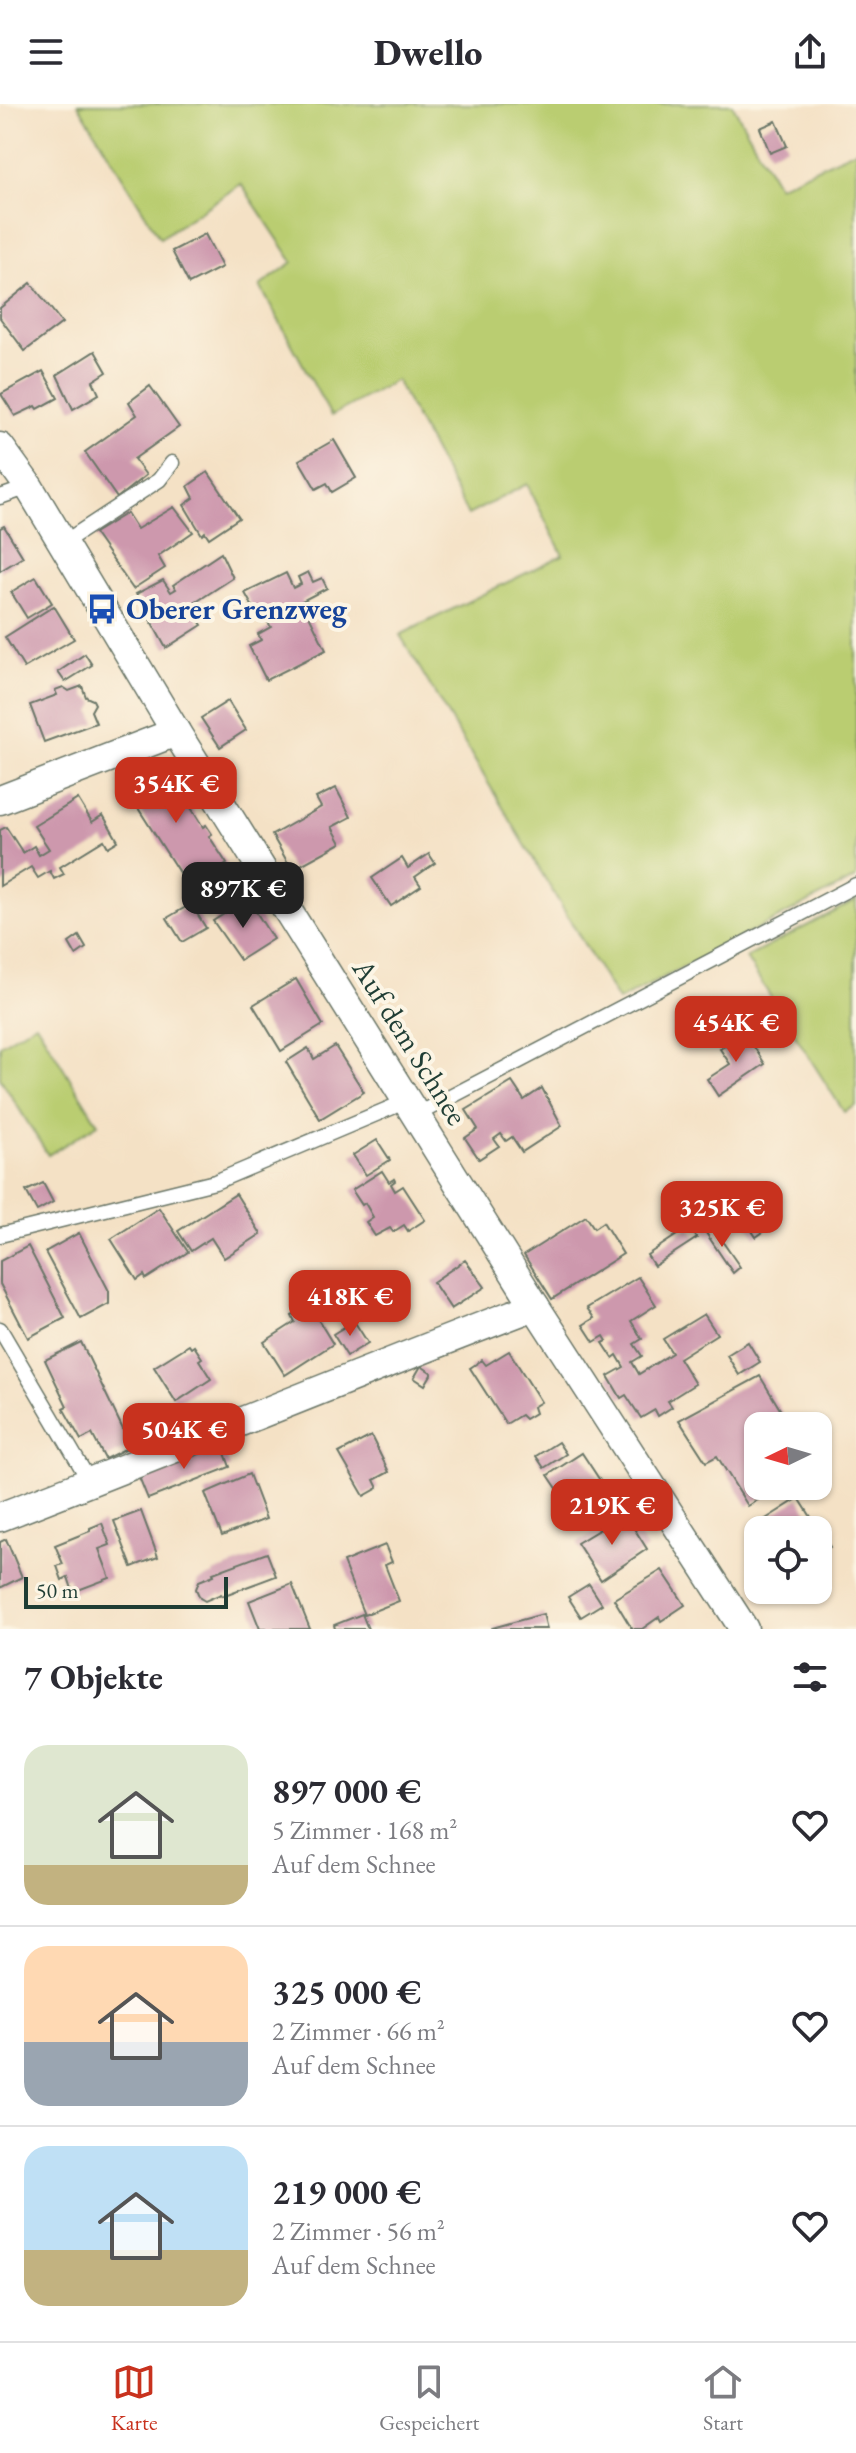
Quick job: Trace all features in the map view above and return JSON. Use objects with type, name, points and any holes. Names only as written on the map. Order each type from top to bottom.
[{"type":"street","name":"Auf dem Schnee","points":[[0,447],[29,487],[176,732],[535,1306],[744,1629]]},
{"type":"street","points":[[0,800],[176,732]]},
{"type":"street","points":[[0,1517],[535,1306]]},
{"type":"lane","points":[[63,543],[159,480],[172,463]]},
{"type":"lane","points":[[0,497],[29,487]]},
{"type":"lane","points":[[0,1235],[215,1182],[412,1108],[856,885]]},
{"type":"lane","points":[[0,1329],[90,1482]]},
{"type":"green space","points":[[78,104],[732,104],[778,186],[856,150],[856,878],[618,1001],[400,635],[563,555],[527,484],[468,515],[396,380],[331,416],[260,286],[293,262],[241,184],[160,238]]},
{"type":"green space","points":[[856,900],[856,1106],[844,1112],[746,958]]},
{"type":"green space","points":[[36,1023],[98,1124],[48,1155],[0,1078],[0,1045]]},
{"type":"building","points":[[776,121],[787,146],[770,153],[760,128]]},
{"type":"building","points":[[205,234],[222,267],[189,284],[172,251]]},
{"type":"building","points":[[31,283],[62,323],[25,351],[0,318],[0,308]]},
{"type":"building","points":[[95,351],[107,372],[93,381],[99,394],[73,409],[57,375]]},
{"type":"building","points":[[43,371],[58,398],[38,409],[36,406],[15,416],[1,394]]},
{"type":"building","points":[[150,386],[179,427],[134,459],[146,475],[117,498],[85,452],[137,415],[129,402]]},
{"type":"building","points":[[334,440],[356,478],[332,492],[327,483],[316,489],[299,460]]},
{"type":"building","points":[[208,472],[239,518],[209,538],[205,532],[202,535],[184,505],[194,498],[188,486]]},
{"type":"building","points":[[174,507],[193,532],[158,556],[165,568],[133,589],[94,533],[127,513],[137,529]]},
{"type":"building","points":[[4,526],[23,557],[0,571],[0,528]]},
{"type":"building","points":[[221,553],[233,578],[193,604],[202,625],[166,648],[136,594],[163,580],[171,592],[176,589],[173,585]]},
{"type":"building","points":[[308,572],[313,582],[322,578],[327,588],[302,601],[326,650],[266,680],[249,646],[261,640],[258,634],[271,627],[266,619],[261,622],[245,593],[286,573],[293,588],[301,584],[298,577]]},
{"type":"building","points":[[36,577],[52,603],[27,618],[11,592]]},
{"type":"building","points":[[54,606],[74,639],[24,668],[5,637]]},
{"type":"building","points":[[85,654],[92,665],[65,682],[58,672]]},
{"type":"building","points":[[82,686],[86,697],[95,704],[91,711],[96,723],[44,742],[30,705],[57,695],[55,690],[63,687],[69,691]]},
{"type":"building","points":[[228,701],[246,730],[220,747],[201,718]]},
{"type":"building","points":[[162,762],[179,790],[182,787],[188,796],[185,798],[203,827],[206,825],[212,834],[209,836],[227,864],[189,888],[124,786]]},
{"type":"building","points":[[336,788],[351,817],[332,827],[341,843],[292,870],[272,835],[321,807],[316,798]]},
{"type":"building","points":[[78,799],[92,822],[103,815],[118,841],[108,847],[104,840],[60,867],[64,874],[54,879],[50,871],[38,878],[31,867],[0,886],[0,830],[6,827],[23,853],[34,846],[39,855],[49,849],[34,826]]},
{"type":"building","points":[[429,854],[435,863],[415,877],[421,886],[391,906],[372,878],[402,858],[408,868]]},
{"type":"building","points":[[248,899],[273,939],[240,960],[213,921]]},
{"type":"building","points":[[191,904],[206,928],[182,942],[167,918]]},
{"type":"building","points":[[79,936],[86,948],[76,955],[69,943]]},
{"type":"building","points":[[296,979],[323,1025],[281,1051],[253,1005]]},
{"type":"building","points":[[745,1033],[765,1064],[718,1096],[707,1079],[730,1064],[720,1049]]},
{"type":"building","points":[[335,1046],[364,1092],[320,1119],[286,1062],[308,1048],[314,1059]]},
{"type":"building","points":[[512,1082],[524,1100],[542,1088],[562,1126],[522,1152],[512,1137],[506,1141],[501,1134],[494,1139],[499,1146],[479,1159],[465,1138],[478,1129],[466,1110]]},
{"type":"building","points":[[377,1140],[390,1160],[366,1175],[353,1155]]},
{"type":"building","points":[[382,1171],[389,1182],[394,1179],[391,1184],[395,1191],[403,1186],[425,1220],[408,1231],[404,1225],[393,1232],[390,1228],[375,1236],[366,1222],[373,1217],[352,1190]]},
{"type":"building","points":[[43,1183],[53,1202],[37,1211],[26,1191]]},
{"type":"building","points":[[236,1194],[261,1234],[224,1258],[211,1238],[191,1251],[178,1231]]},
{"type":"building","points":[[743,1196],[766,1230],[756,1237],[745,1220],[737,1225],[731,1217],[719,1225],[713,1216]]},
{"type":"building","points":[[159,1208],[188,1252],[146,1279],[144,1275],[137,1280],[111,1239]]},
{"type":"building","points":[[586,1216],[594,1228],[603,1222],[623,1254],[552,1299],[524,1255]]},
{"type":"building","points":[[711,1225],[740,1267],[733,1273],[704,1230]]},
{"type":"building","points":[[689,1227],[697,1238],[654,1266],[647,1255]]},
{"type":"building","points":[[79,1233],[109,1291],[109,1304],[81,1319],[45,1252]]},
{"type":"building","points":[[28,1246],[65,1318],[28,1338],[0,1284],[0,1261]]},
{"type":"building","points":[[465,1260],[485,1287],[451,1309],[433,1282]]},
{"type":"building","points":[[638,1277],[656,1305],[631,1321],[642,1339],[634,1344],[642,1356],[632,1362],[639,1374],[672,1353],[663,1339],[704,1314],[717,1334],[679,1358],[695,1384],[668,1401],[672,1407],[658,1416],[655,1410],[641,1418],[626,1395],[621,1398],[608,1376],[624,1367],[617,1355],[613,1358],[603,1343],[607,1341],[604,1336],[594,1342],[583,1325],[594,1318],[587,1308]]},
{"type":"building","points":[[312,1304],[333,1344],[285,1375],[264,1342],[295,1322],[292,1316]]},
{"type":"building","points":[[354,1321],[368,1343],[347,1356],[333,1334]]},
{"type":"building","points":[[81,1342],[131,1446],[105,1459],[92,1434],[81,1440],[63,1408],[67,1406],[45,1360]]},
{"type":"building","points":[[748,1342],[760,1362],[739,1375],[727,1355]]},
{"type":"building","points":[[189,1345],[191,1348],[194,1346],[202,1358],[199,1360],[211,1379],[176,1402],[154,1367]]},
{"type":"building","points":[[509,1351],[541,1402],[533,1407],[535,1413],[525,1419],[521,1415],[506,1424],[470,1368],[482,1360],[486,1365]]},
{"type":"building","points":[[421,1366],[432,1373],[425,1385],[414,1378]]},
{"type":"building","points":[[760,1376],[782,1412],[744,1412],[744,1500],[717,1456],[706,1462],[679,1420]]},
{"type":"building","points":[[371,1436],[389,1472],[374,1480],[378,1488],[364,1496],[339,1453]]},
{"type":"building","points":[[221,1442],[230,1467],[148,1499],[138,1474]]},
{"type":"building","points":[[558,1442],[566,1454],[544,1468],[536,1456]]},
{"type":"building","points":[[582,1453],[607,1491],[573,1512],[548,1475]]},
{"type":"building","points":[[249,1474],[266,1519],[222,1536],[205,1493]]},
{"type":"building","points":[[744,1500],[758,1500],[748,1506]]},
{"type":"building","points":[[800,1500],[810,1516],[770,1516]]},
{"type":"building","points":[[141,1511],[158,1557],[132,1567],[114,1521]]},
{"type":"building","points":[[625,1514],[647,1549],[601,1580],[577,1543]]},
{"type":"building","points":[[102,1523],[110,1545],[99,1549],[110,1578],[73,1592],[68,1577],[62,1580],[57,1566],[63,1564],[55,1545]]},
{"type":"building","points":[[6,1539],[22,1577],[0,1588],[0,1542]]},
{"type":"building","points":[[385,1545],[392,1562],[385,1565],[399,1601],[364,1615],[343,1562]]},
{"type":"building","points":[[267,1553],[276,1576],[205,1601],[200,1598],[196,1589],[199,1581]]},
{"type":"building","points":[[662,1570],[685,1605],[661,1621],[659,1617],[642,1629],[632,1629],[614,1599]]},
{"type":"building","points":[[292,1584],[310,1629],[260,1629],[249,1601]]},
{"type":"building","points":[[589,1584],[602,1604],[581,1617],[568,1597]]},
{"type":"building","points":[[362,1614],[368,1629],[335,1629],[334,1625]]},
{"type":"building","points":[[543,1614],[547,1629],[492,1629],[492,1628]]},
{"type":"place","name":"Oberer Grenzweg","points":[[102,609]]}]
